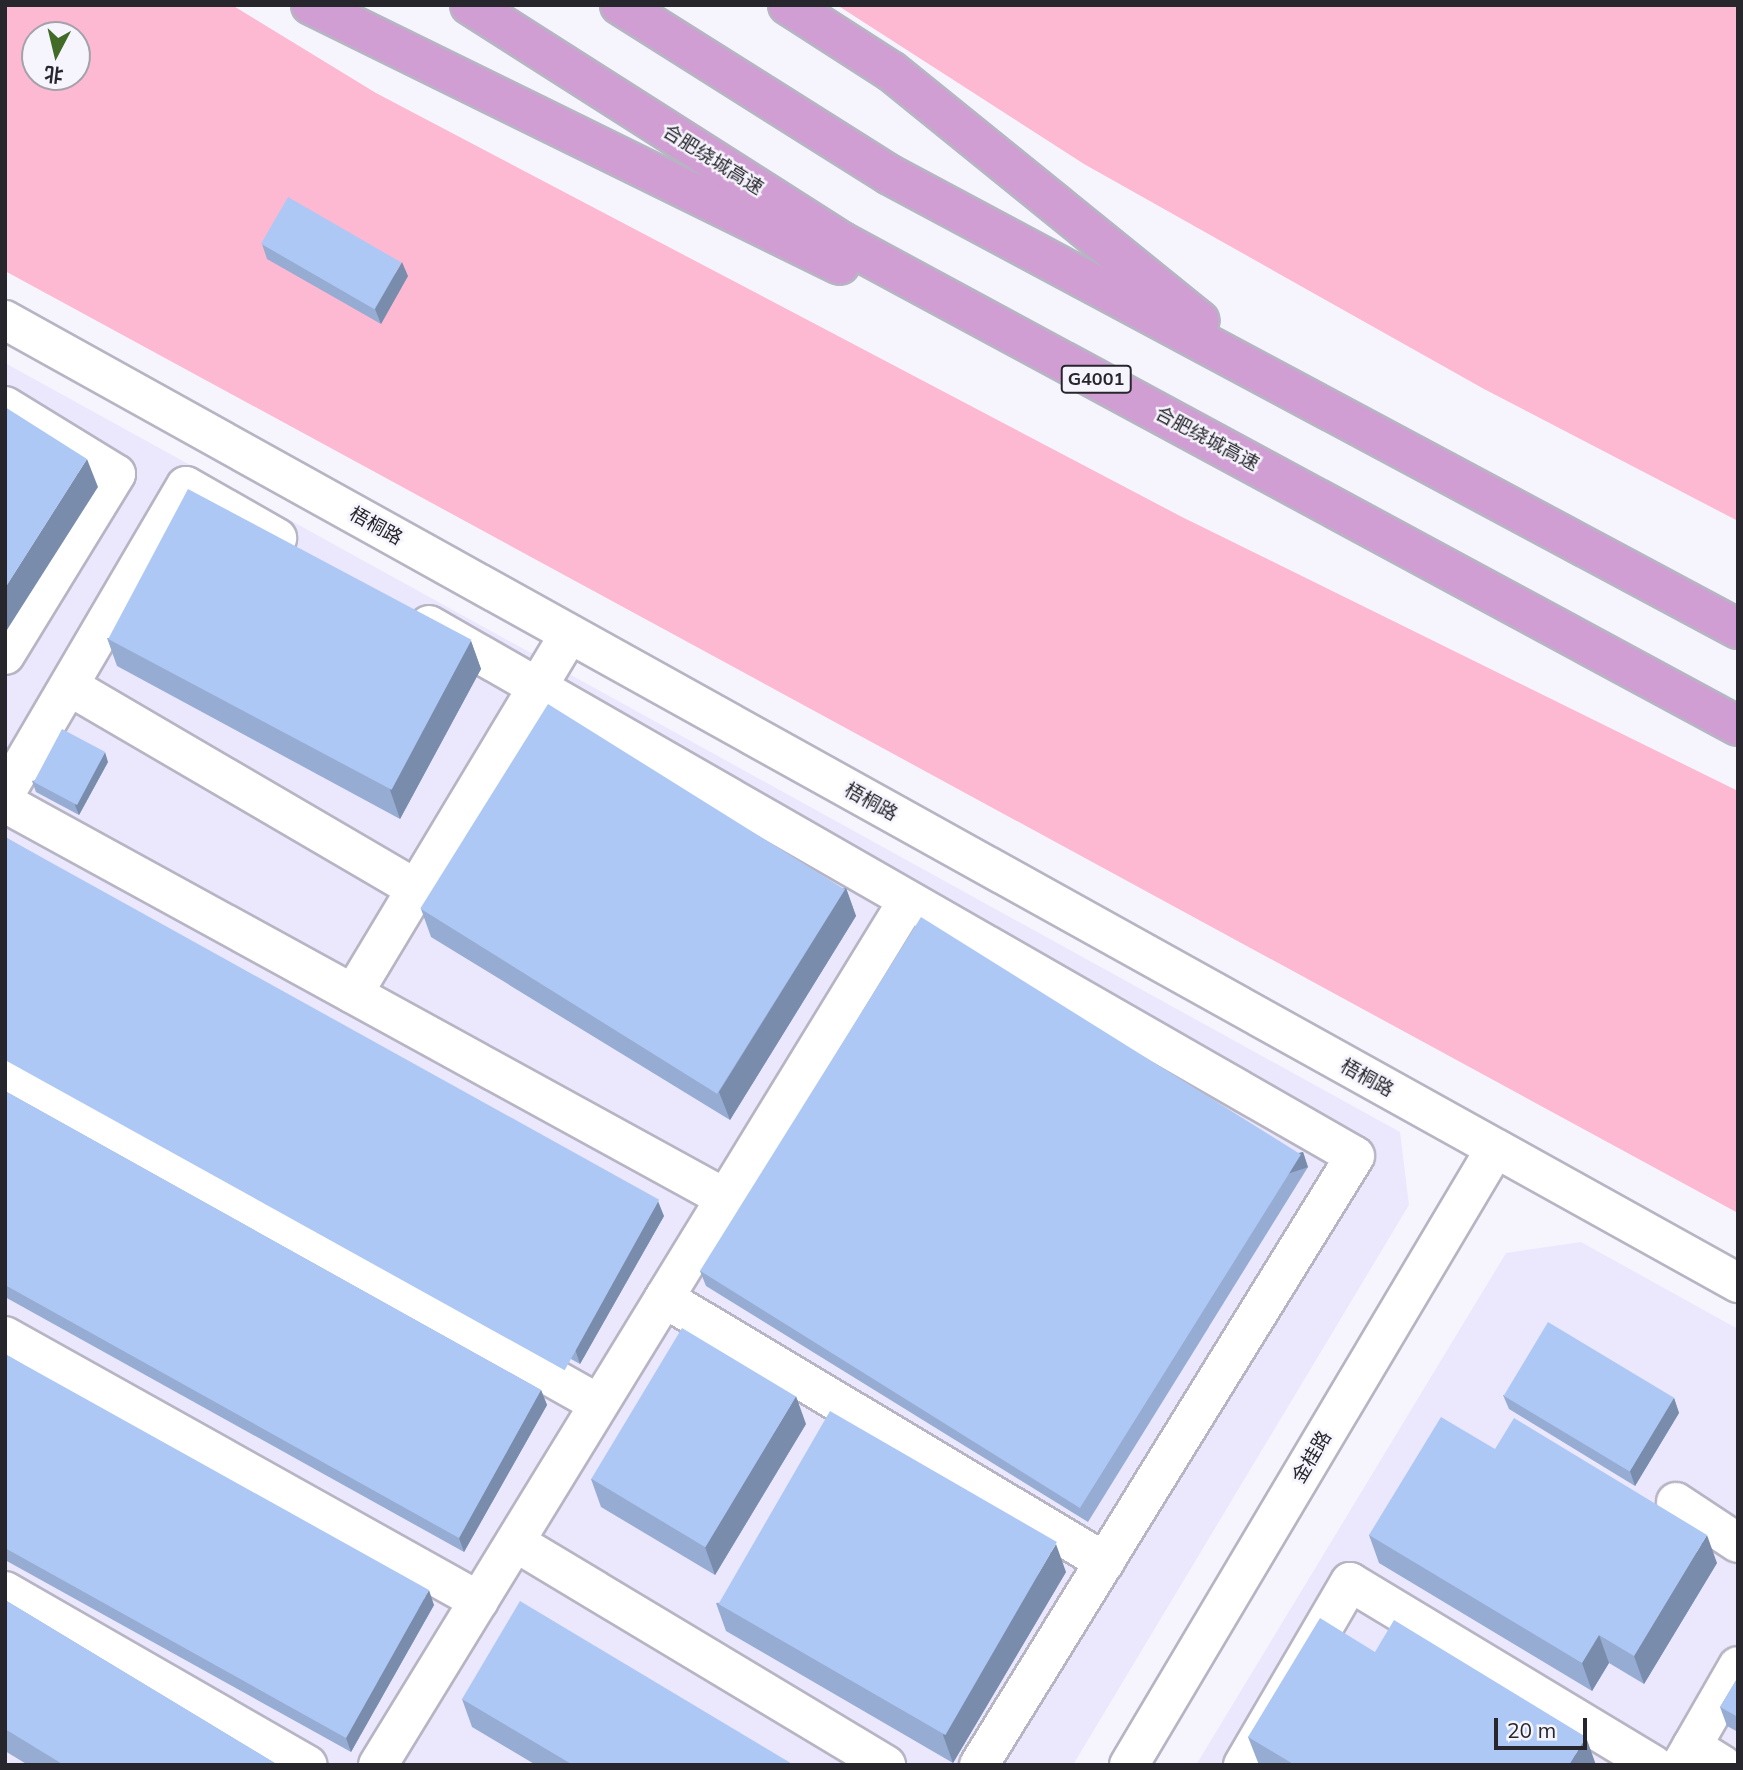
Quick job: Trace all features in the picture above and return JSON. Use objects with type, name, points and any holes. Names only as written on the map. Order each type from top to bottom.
[{"type":"highway","points":[[311,5],[1223,448]]},
{"type":"highway","name":"合肥绕城高速","points":[[470,5],[842,242],[1738,726]]},
{"type":"highway","points":[[620,5],[890,175],[1738,629]]},
{"type":"highway","points":[[788,5],[891,71],[1273,380]]},
{"type":"street","name":"梧桐路","points":[[5,320],[1738,1283]]},
{"type":"street","points":[[5,406],[116,474],[5,655]]},
{"type":"street","points":[[5,794],[186,486],[307,555]]},
{"type":"street","points":[[392,604],[1355,1156],[979,1765]]},
{"type":"street","points":[[353,994],[569,634]]},
{"type":"street","points":[[69,686],[416,889]]},
{"type":"street","points":[[5,803],[725,1198]]},
{"type":"street","points":[[378,1765],[908,900]]},
{"type":"street","points":[[5,1070],[599,1404]]},
{"type":"street","name":"金桂路","points":[[1129,1765],[1495,1149]]},
{"type":"street","points":[[664,1298],[1105,1562]]},
{"type":"street","points":[[5,1336],[479,1601]]},
{"type":"street","points":[[1676,1502],[1738,1542]]},
{"type":"street","points":[[515,1542],[886,1765]]},
{"type":"street","points":[[1243,1765],[1350,1583],[1653,1765]]},
{"type":"street","points":[[5,1591],[308,1765]]},
{"type":"street","points":[[1699,1758],[1738,1666]]},
{"type":"shaded area","points":[[5,5],[232,5],[376,93],[1182,517],[1738,791],[1738,1213],[5,271]]},
{"type":"shaded area","points":[[837,5],[1738,5],[1738,521],[1484,389],[1084,164]]},
{"type":"shaded area","points":[[5,363],[1400,1132],[1409,1205],[1073,1765],[5,1765]]},
{"type":"shaded area","points":[[1581,1242],[1738,1329],[1738,1765],[1196,1765],[1506,1253]]},
{"type":"building","points":[[288,197],[401,262],[374,309],[261,244]]},
{"type":"building","points":[[5,407],[87,459],[5,588]]},
{"type":"building","points":[[188,489],[471,640],[392,790],[108,639]]},
{"type":"building","points":[[548,704],[845,889],[717,1094],[420,908]]},
{"type":"building","points":[[62,729],[105,752],[77,805],[34,782]]},
{"type":"building","points":[[5,837],[659,1200],[565,1370],[5,1060]]},
{"type":"building","points":[[921,917],[1301,1154],[1080,1508],[700,1271]]},
{"type":"building","points":[[5,1091],[541,1390],[459,1538],[5,1285]]},
{"type":"building","points":[[1548,1322],[1674,1398],[1630,1471],[1504,1396]]},
{"type":"building","points":[[682,1328],[796,1397],[705,1547],[591,1479]]},
{"type":"building","points":[[5,1354],[429,1590],[346,1738],[5,1548]]},
{"type":"building","points":[[830,1411],[1057,1542],[945,1735],[718,1604]]},
{"type":"building","points":[[1441,1417],[1495,1449],[1514,1418],[1707,1535],[1634,1656],[1599,1635],[1582,1663],[1369,1535]]},
{"type":"building","points":[[5,1600],[278,1765],[64,1765],[5,1729]]},
{"type":"building","points":[[520,1601],[794,1765],[573,1765],[462,1699]]},
{"type":"building","points":[[1320,1618],[1375,1652],[1394,1620],[1586,1737],[1569,1765],[1295,1765],[1248,1737]]},
{"type":"building","points":[[1738,1677],[1738,1717],[1720,1707]]}]
